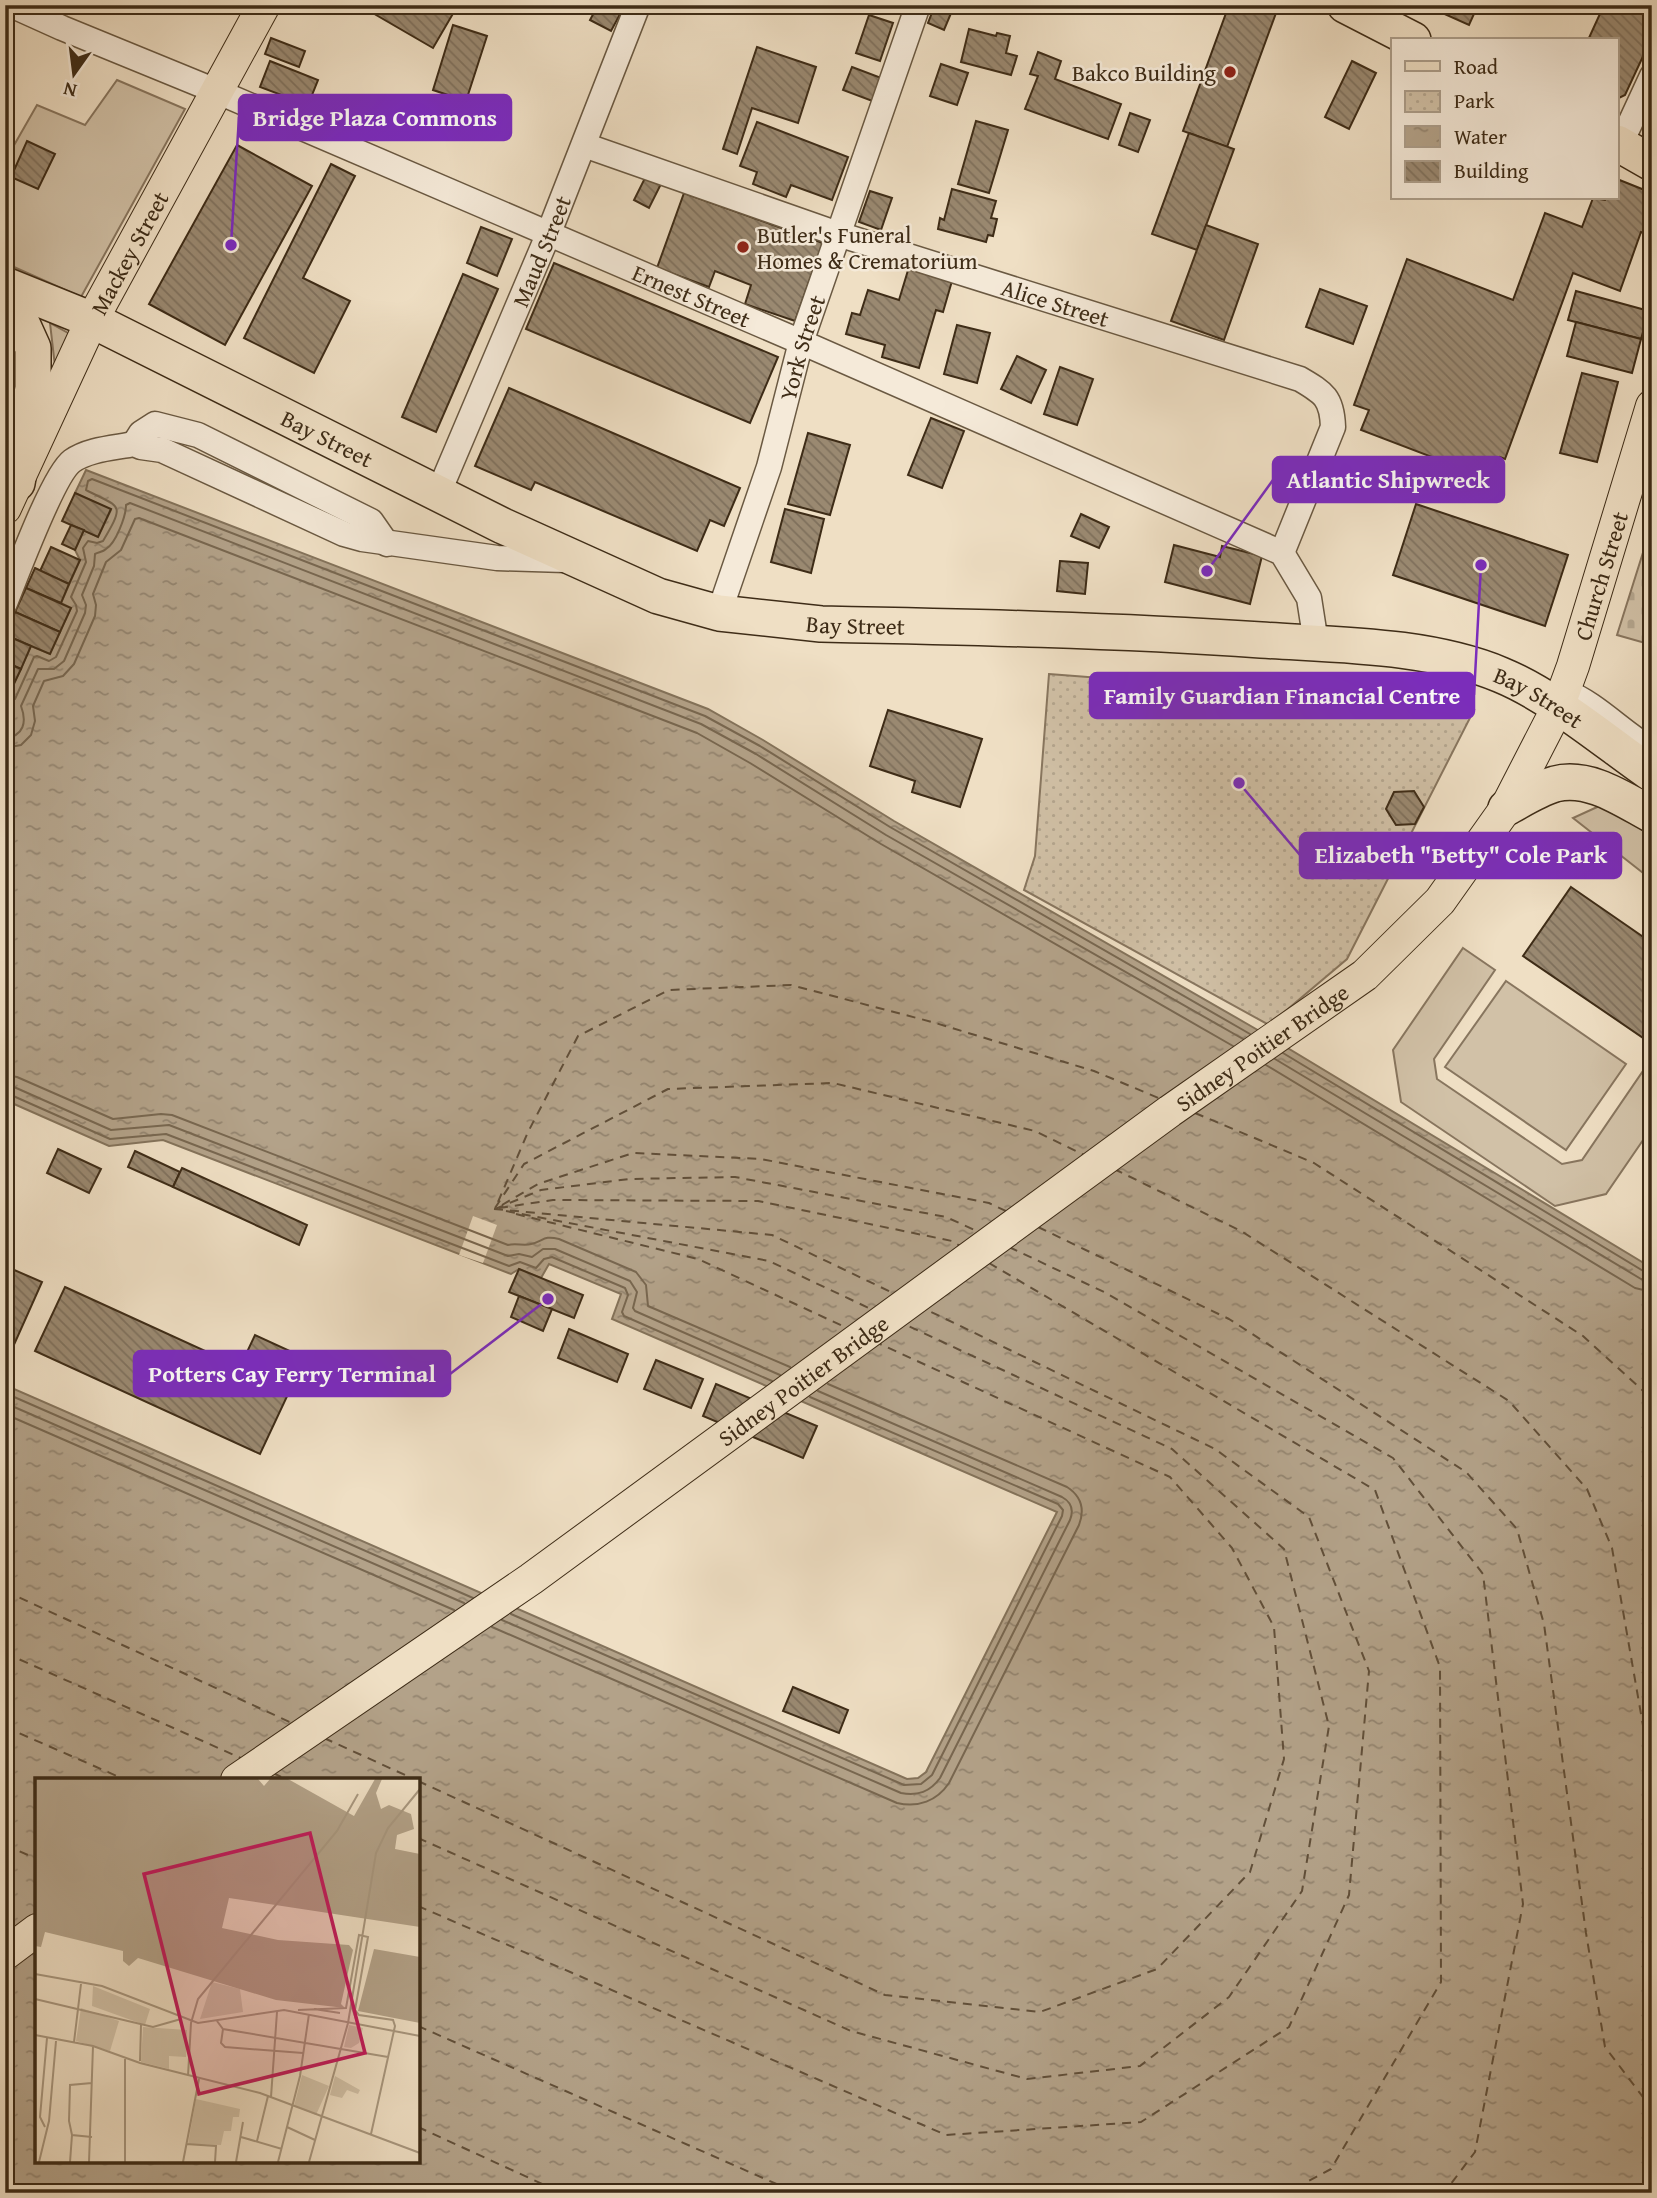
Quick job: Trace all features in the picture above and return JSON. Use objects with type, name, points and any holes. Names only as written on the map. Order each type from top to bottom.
[{"type":"highway","points":[[1345,5],[1409,38]]},
{"type":"highway","points":[[1618,144],[1652,163]]},
{"type":"highway","name":"Bay Street","points":[[5,285],[92,320],[503,526],[658,596],[719,613],[821,624],[1161,633],[1316,643],[1452,658],[1561,699],[1652,774]]},
{"type":"highway","points":[[5,296],[19,317],[33,348],[33,388],[11,495]]},
{"type":"highway","points":[[1506,808],[1555,784],[1579,783],[1608,791],[1652,815]]},
{"type":"main road","name":"Mackey Street","points":[[11,495],[92,320],[264,5]]},
{"type":"main road","name":"Church Street","points":[[1506,808],[1561,699],[1652,406]]},
{"type":"main road","name":"Sidney Poitier Bridge","points":[[240,1778],[531,1579],[1159,1118],[1365,975],[1440,901],[1506,808]]},
{"type":"main road","points":[[5,1954],[35,1932]]},
{"type":"street","name":"Ernest Street","points":[[11,5],[801,342],[1282,554]]},
{"type":"street","name":"Maud Street","points":[[438,494],[548,235],[638,5]]},
{"type":"street","name":"York Street","points":[[719,613],[769,467],[801,342],[918,5]]},
{"type":"street","points":[[1618,144],[1652,76]]},
{"type":"street","name":"Alice Street","points":[[584,145],[838,234],[1300,379],[1321,391],[1332,409],[1333,427],[1282,554]]},
{"type":"street","points":[[5,603],[51,492],[69,463],[84,454],[134,444],[162,450],[344,534],[387,544],[497,558],[581,560]]},
{"type":"street","points":[[1282,554],[1308,598],[1316,643]]},
{"type":"street","points":[[1561,699],[1585,701],[1652,750]]},
{"type":"green space","points":[[117,80],[185,109],[81,297],[5,263],[5,161],[37,105],[85,125]]},
{"type":"green space","points":[[50,323],[77,338],[56,375]]},
{"type":"green space","points":[[1652,524],[1652,645],[1617,635]]},
{"type":"green space","points":[[1049,674],[1438,704],[1474,710],[1347,959],[1269,1025],[1024,890],[1035,856]]},
{"type":"green space","points":[[1606,803],[1652,836],[1652,880],[1573,818]]},
{"type":"green space","points":[[1463,948],[1495,970],[1434,1059],[1437,1079],[1562,1164],[1582,1160],[1643,1071],[1652,1077],[1652,1127],[1606,1194],[1555,1206],[1401,1102],[1393,1050]]},
{"type":"green space","points":[[1506,981],[1626,1064],[1566,1150],[1445,1067]]},
{"type":"water","points":[[86,470],[708,709],[894,821],[1256,1029],[1652,1268],[1652,2193],[5,2193],[5,1385],[907,1779],[918,1778],[926,1772],[1057,1512],[612,1319],[621,1294],[549,1264],[541,1278],[519,1269],[511,1274],[163,1140],[109,1146],[5,1100],[5,729],[10,719],[5,717],[5,704],[31,646],[50,654],[71,608],[61,603],[80,560],[75,550],[84,530],[98,537],[111,510],[75,493]]},
{"type":"pier","points":[[473,1216],[497,1225],[483,1263],[459,1255]]},
{"type":"building","points":[[359,5],[458,5],[433,48]]},
{"type":"building","points":[[598,5],[625,5],[611,31],[590,20]]},
{"type":"building","points":[[935,5],[968,5],[966,10],[954,6],[944,30],[928,23]]},
{"type":"building","points":[[1009,5],[1020,5],[1017,13],[1007,9]]},
{"type":"building","name":"Bakco Building","points":[[1229,5],[1255,5],[1276,13],[1227,147],[1183,131]]},
{"type":"building","points":[[1443,5],[1478,5],[1469,25],[1440,12]]},
{"type":"building","points":[[1604,5],[1652,5],[1652,37],[1625,95],[1618,98],[1618,38],[1589,38]]},
{"type":"building","points":[[869,15],[893,23],[880,61],[856,53]]},
{"type":"building","points":[[453,25],[487,36],[466,101],[433,90]]},
{"type":"building","points":[[969,29],[996,36],[997,33],[1010,36],[1006,53],[1017,56],[1011,75],[961,62]]},
{"type":"building","points":[[271,38],[305,51],[299,67],[265,54]]},
{"type":"building","points":[[757,47],[816,67],[798,123],[752,108],[737,154],[723,149]]},
{"type":"building","points":[[1038,52],[1061,61],[1055,79],[1121,104],[1108,139],[1025,109],[1038,76],[1030,74]]},
{"type":"building","points":[[270,61],[318,80],[308,105],[260,87]]},
{"type":"building","points":[[1352,61],[1376,73],[1349,129],[1325,117]]},
{"type":"building","points":[[941,64],[968,73],[957,105],[930,96]]},
{"type":"building","points":[[852,67],[884,79],[875,102],[843,90]]},
{"type":"building","points":[[1130,113],[1150,120],[1138,152],[1119,145]]},
{"type":"building","points":[[976,121],[1008,130],[989,193],[958,184]]},
{"type":"building","points":[[757,122],[848,157],[832,200],[791,185],[786,197],[753,184],[757,172],[740,166]]},
{"type":"building","points":[[1189,133],[1234,149],[1197,250],[1152,234]]},
{"type":"building","points":[[27,141],[55,154],[38,189],[11,177]]},
{"type":"building","points":[[237,145],[312,186],[225,345],[149,304]]},
{"type":"building","points":[[331,164],[355,176],[303,278],[350,301],[314,373],[244,338]]},
{"type":"building","points":[[646,176],[661,184],[649,208],[634,200]]},
{"type":"building","points":[[1618,179],[1652,193],[1652,236],[1641,232],[1620,291],[1573,273],[1505,459],[1500,457],[1492,480],[1361,430],[1369,410],[1354,405],[1407,259],[1513,300],[1545,213],[1582,227],[1592,200],[1618,200]]},
{"type":"building","points":[[952,189],[996,201],[991,218],[997,219],[993,236],[988,235],[986,242],[938,229],[940,218],[944,220]]},
{"type":"building","points":[[870,191],[892,198],[881,230],[859,222]]},
{"type":"building","points":[[684,193],[823,243],[795,321],[745,304],[751,285],[715,271],[709,287],[657,268]]},
{"type":"building","points":[[1206,225],[1258,244],[1224,340],[1171,321]]},
{"type":"building","points":[[481,227],[512,239],[497,276],[467,263]]},
{"type":"building","points":[[554,263],[778,357],[750,423],[526,329]]},
{"type":"building","points":[[909,267],[952,281],[943,312],[936,310],[919,368],[882,357],[885,345],[846,334],[852,313],[860,315],[868,290],[899,300]]},
{"type":"building","points":[[463,274],[498,289],[436,432],[402,417]]},
{"type":"building","points":[[1320,289],[1367,306],[1353,344],[1306,327]]},
{"type":"building","points":[[1576,291],[1649,311],[1641,339],[1568,320]]},
{"type":"building","points":[[1576,322],[1641,339],[1632,373],[1567,356]]},
{"type":"building","points":[[957,325],[990,333],[977,383],[944,374]]},
{"type":"building","points":[[1017,356],[1046,370],[1031,403],[1001,389]]},
{"type":"building","points":[[1060,367],[1093,379],[1077,425],[1044,414]]},
{"type":"building","points":[[1582,373],[1618,382],[1597,462],[1560,453]]},
{"type":"building","points":[[509,388],[740,488],[724,526],[710,520],[697,551],[535,482],[531,490],[475,466]]},
{"type":"building","points":[[931,418],[964,431],[942,488],[908,475]]},
{"type":"building","points":[[808,433],[850,445],[830,515],[788,504]]},
{"type":"building","points":[[75,493],[111,509],[98,537],[62,521]]},
{"type":"building","points":[[1416,504],[1568,555],[1545,626],[1393,575]]},
{"type":"building","points":[[785,509],[824,519],[811,573],[771,562]]},
{"type":"building","points":[[1081,514],[1109,527],[1099,548],[1071,536]]},
{"type":"building","points":[[71,525],[84,530],[75,550],[62,544]]},
{"type":"building","points":[[1174,545],[1220,557],[1222,546],[1262,556],[1250,604],[1165,582]]},
{"type":"building","points":[[51,547],[80,560],[69,584],[40,571]]},
{"type":"building","points":[[1060,561],[1088,563],[1085,594],[1057,591]]},
{"type":"building","points":[[35,568],[69,584],[61,603],[26,588]]},
{"type":"building","points":[[26,588],[71,608],[60,632],[15,612]]},
{"type":"building","points":[[15,612],[60,632],[50,654],[5,635]]},
{"type":"building","points":[[10,637],[31,646],[21,669],[5,662],[5,647]]},
{"type":"building","points":[[5,662],[21,669],[11,690],[5,687]]},
{"type":"building","points":[[5,687],[11,690],[5,704]]},
{"type":"building","points":[[888,710],[982,739],[960,807],[912,792],[915,781],[870,766]]},
{"type":"building","points":[[1414,791],[1424,807],[1415,824],[1396,825],[1386,809],[1394,792]]},
{"type":"building","points":[[1571,887],[1652,943],[1652,1044],[1523,956]]},
{"type":"building","points":[[58,1149],[101,1169],[89,1193],[47,1173]]},
{"type":"building","points":[[135,1151],[180,1172],[173,1187],[128,1167]]},
{"type":"building","points":[[182,1168],[307,1225],[299,1245],[173,1187]]},
{"type":"building","points":[[5,1266],[42,1282],[9,1356],[5,1354]]},
{"type":"building","points":[[519,1269],[583,1295],[574,1318],[509,1292]]},
{"type":"building","points":[[65,1287],[240,1367],[255,1335],[305,1358],[260,1454],[35,1351]]},
{"type":"building","points":[[519,1296],[552,1309],[543,1331],[511,1317]]},
{"type":"building","points":[[569,1329],[628,1354],[617,1382],[558,1358]]},
{"type":"building","points":[[656,1360],[703,1379],[691,1408],[644,1389]]},
{"type":"building","points":[[716,1384],[817,1426],[803,1458],[703,1416]]},
{"type":"building","points":[[793,1687],[848,1710],[839,1733],[783,1711]]},
{"type":"ferry route","points":[[498,1202],[528,1132],[578,1036],[669,990],[791,985],[932,1022],[1094,1071],[1161,1099]]},
{"type":"ferry route","points":[[495,1208],[524,1164],[668,1089],[833,1083],[1035,1131],[1084,1155]]},
{"type":"ferry route","points":[[1195,1113],[1314,1163],[1583,1336],[1652,1399]]},
{"type":"ferry route","points":[[502,1205],[538,1184],[633,1153],[761,1159],[989,1203],[1008,1212]]},
{"type":"ferry route","points":[[1114,1169],[1241,1231],[1509,1401],[1587,1489],[1612,1548],[1652,1777]]},
{"type":"ferry route","points":[[495,1209],[541,1190],[629,1179],[735,1177],[946,1217],[979,1232]]},
{"type":"ferry route","points":[[499,1208],[553,1200],[758,1201],[952,1241],[960,1246]]},
{"type":"ferry route","points":[[494,1209],[772,1235],[895,1294]]},
{"type":"ferry route","points":[[506,1211],[769,1261],[873,1310]]},
{"type":"ferry route","points":[[516,1214],[698,1259],[847,1328]]},
{"type":"ferry route","points":[[1038,1227],[1229,1319],[1466,1472],[1517,1529],[1544,1624],[1586,1933],[1605,2047],[1652,2109]]},
{"type":"ferry route","points":[[1009,1247],[1104,1292],[1393,1458],[1483,1574],[1523,1904],[1475,2152],[1444,2193]]},
{"type":"ferry route","points":[[989,1263],[1375,1490],[1440,1667],[1441,1982],[1331,2169],[1286,2193]]},
{"type":"ferry route","points":[[420,1907],[946,2135],[1141,2122],[1289,2027],[1349,1895],[1369,1671],[1309,1517],[1215,1449],[925,1309]]},
{"type":"ferry route","points":[[420,1839],[851,2031],[1027,2079],[1140,2066],[1229,1997],[1302,1891],[1329,1726],[1284,1549],[1172,1449],[904,1324]]},
{"type":"ferry route","points":[[420,1782],[885,1995],[1040,2012],[1157,1969],[1250,1872],[1284,1759],[1274,1627],[1232,1548],[1170,1477],[880,1344]]},
{"type":"ferry route","points":[[5,1591],[294,1724]]},
{"type":"ferry route","points":[[5,1653],[243,1759]]},
{"type":"ferry route","points":[[5,1727],[121,1778]]},
{"type":"ferry route","points":[[324,1738],[412,1778]]},
{"type":"ferry route","points":[[273,1773],[284,1778]]},
{"type":"ferry route","points":[[5,1845],[35,1858]]},
{"type":"ferry route","points":[[420,2027],[797,2193]]},
{"type":"ferry route","points":[[420,2128],[562,2193]]},
{"type":"place","name":"Bakco Building","points":[[1230,72]]},
{"type":"place","name":"Bridge Plaza Commons","points":[[231,245]]},
{"type":"place","name":"Butler's Funeral Homes & Crematorium","points":[[743,247]]},
{"type":"place","name":"Family Guardian Financial Centre","points":[[1481,565]]},
{"type":"place","name":"Atlantic Shipwreck","points":[[1207,571]]},
{"type":"place","name":"Elizabeth \"Betty\" Cole Park","points":[[1239,783]]},
{"type":"place","name":"Potters Cay Ferry Terminal","points":[[548,1299]]}]
